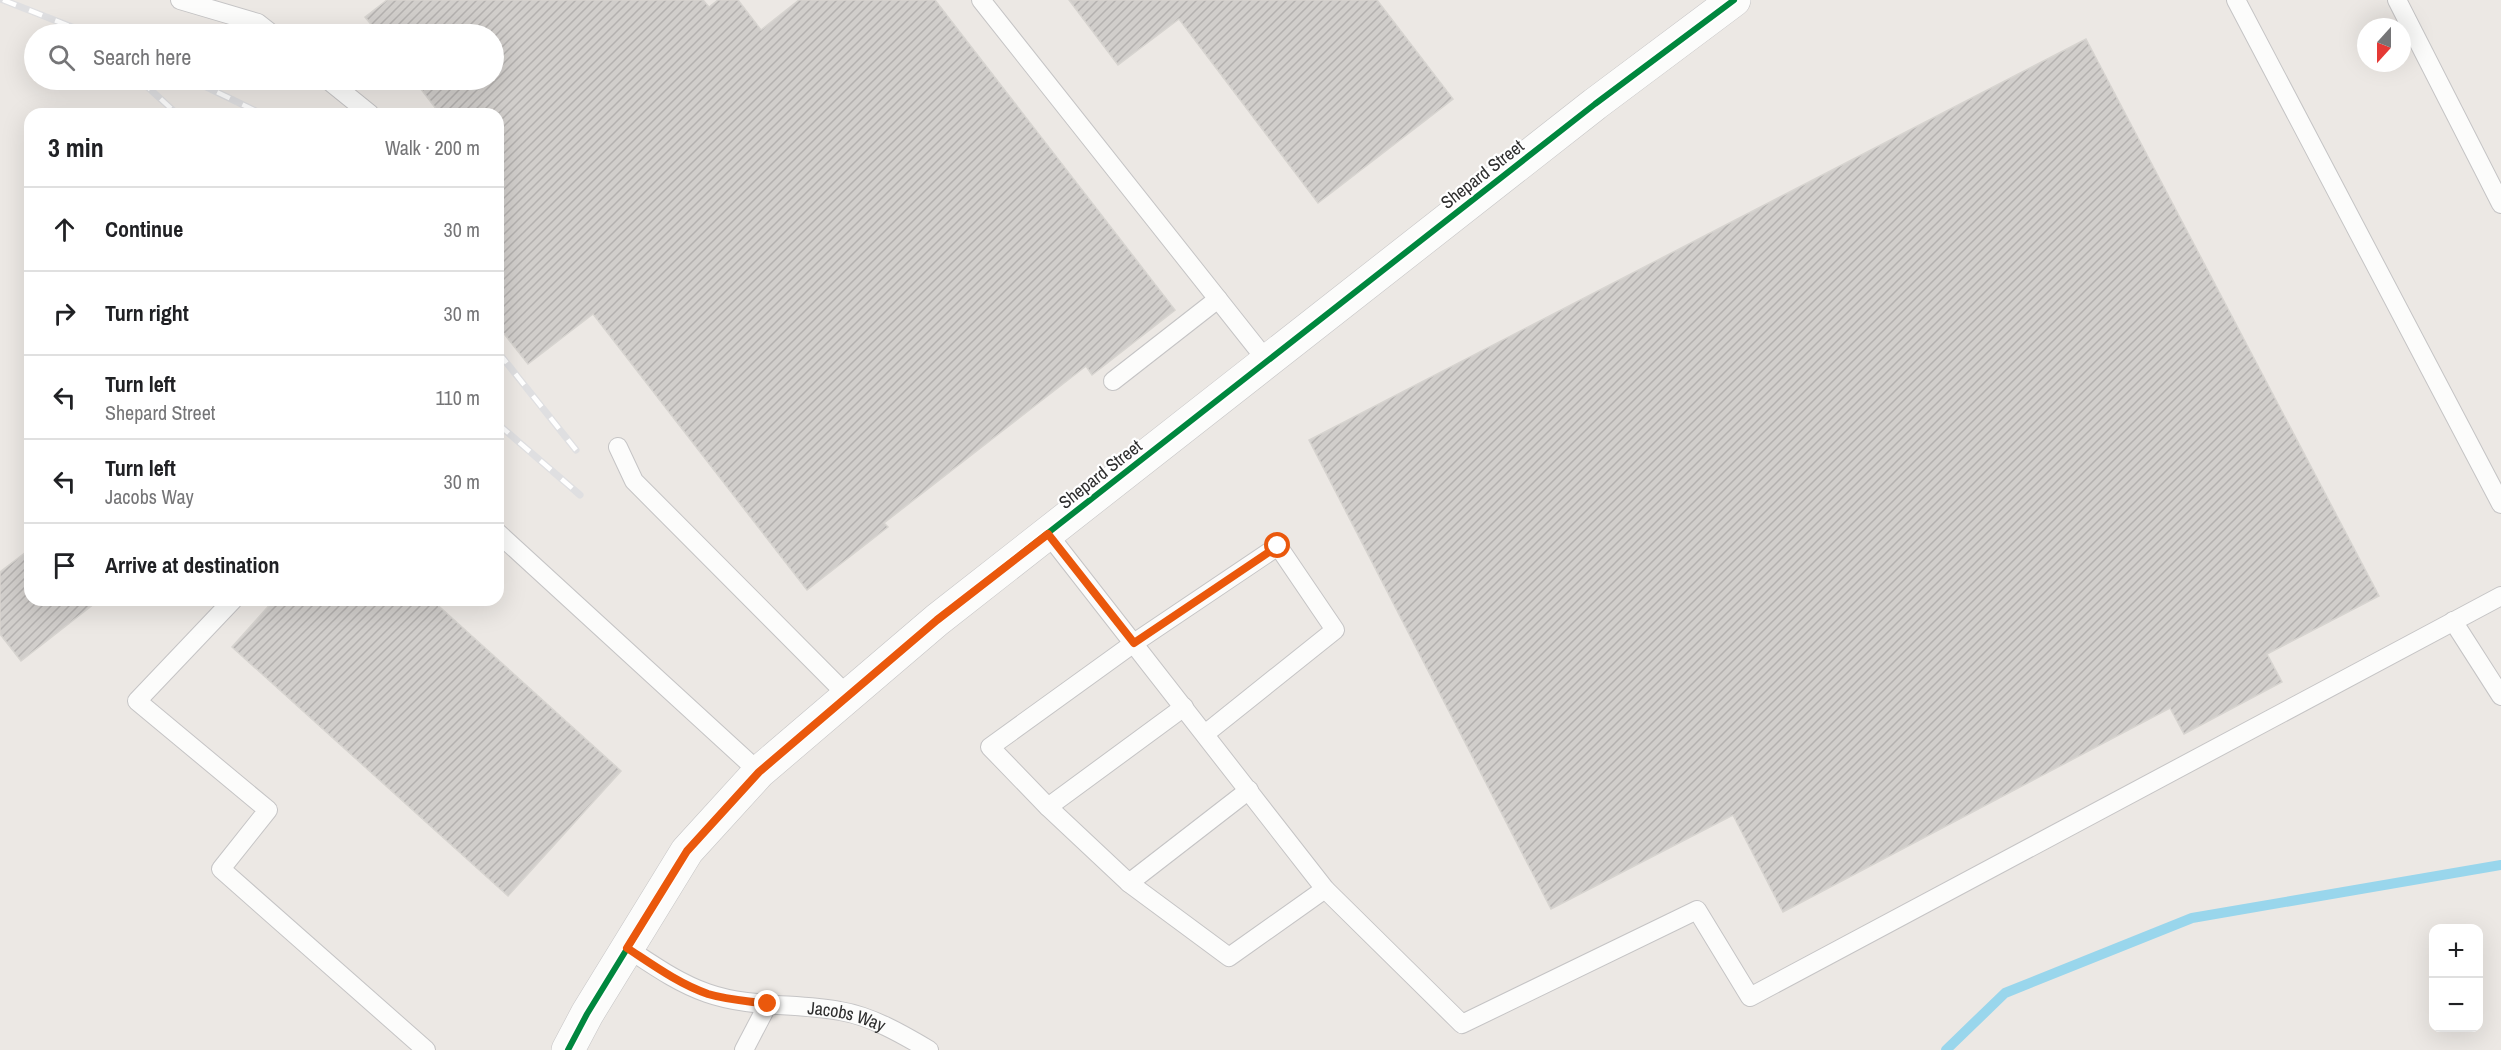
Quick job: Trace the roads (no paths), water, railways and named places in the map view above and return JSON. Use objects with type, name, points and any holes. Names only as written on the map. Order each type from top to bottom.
[{"type":"street","name":"Shepard Street","points":[[568,1050],[587,1014],[687,851],[759,772],[937,620],[1595,104],[1734,0]]},
{"type":"lane","points":[[180,0],[258,24]]},
{"type":"lane","points":[[981,0],[1267,361]]},
{"type":"lane","points":[[2236,0],[2501,504]]},
{"type":"lane","points":[[2397,0],[2501,204]]},
{"type":"lane","points":[[340,90],[363,108]]},
{"type":"lane","points":[[1113,381],[1218,299]]},
{"type":"lane","points":[[618,447],[634,481],[848,696]]},
{"type":"lane","points":[[1048,534],[1325,889],[1461,1024],[1697,910],[1750,997],[2501,596]]},
{"type":"lane","points":[[504,538],[759,772]]},
{"type":"lane","points":[[1205,734],[1335,630],[1278,546],[1134,643],[990,747],[1048,807],[1129,883],[1229,957],[1325,889]]},
{"type":"lane","points":[[227,606],[137,701],[268,810],[221,869],[426,1050]]},
{"type":"lane","points":[[2453,621],[2501,696]]},
{"type":"lane","points":[[1048,807],[1184,707]]},
{"type":"lane","points":[[1129,883],[1249,790]]},
{"type":"lane","name":"Jacobs Way","points":[[627,948],[669,975],[707,993],[730,999],[859,1015],[928,1050]]},
{"type":"lane","points":[[744,1050],[768,1004]]},
{"type":"waterway","points":[[1946,1050],[2005,993],[2192,918],[2501,865]]},
{"type":"railway","points":[[3,0],[64,24]]},
{"type":"railway","points":[[151,90],[170,108]]},
{"type":"railway","points":[[213,90],[250,108]]},
{"type":"railway","points":[[504,360],[576,450]]},
{"type":"railway","points":[[504,429],[580,495]]}]
